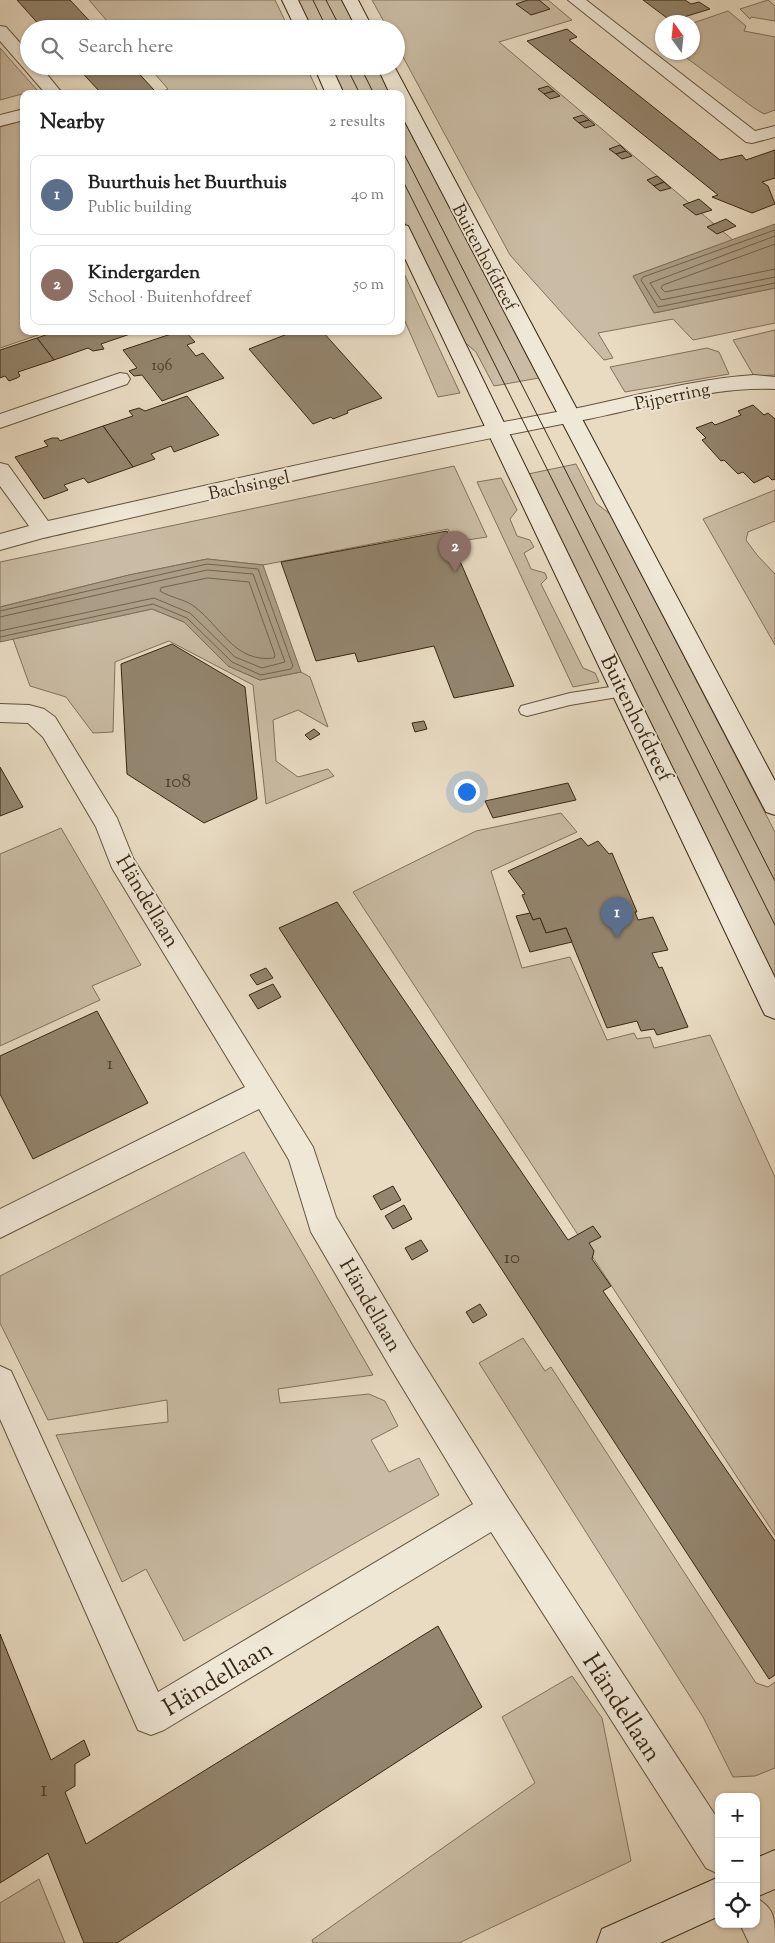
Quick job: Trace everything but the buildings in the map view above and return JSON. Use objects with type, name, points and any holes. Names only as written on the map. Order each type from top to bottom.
[{"type":"street","points":[[290,0],[300,20]]},
{"type":"street","points":[[350,0],[360,20]]},
{"type":"street","points":[[576,0],[752,138],[775,131]]},
{"type":"street","points":[[0,31],[20,54]]},
{"type":"street","points":[[39,75],[52,90]]},
{"type":"street","points":[[326,75],[333,90]]},
{"type":"street","points":[[390,75],[397,90]]},
{"type":"street","name":"Buitenhofdreef","points":[[405,106],[775,805]]},
{"type":"street","points":[[0,120],[20,115]]},
{"type":"street","name":"Buitenhofdreef","points":[[405,238],[775,1007]]},
{"type":"street","points":[[0,421],[120,379]]},
{"type":"street","name":"Pijperring","points":[[569,416],[744,382],[775,383]]},
{"type":"street","points":[[498,429],[569,416]]},
{"type":"street","name":"Bachsingel","points":[[0,542],[43,530],[498,429]]},
{"type":"street","points":[[0,470],[43,530]]},
{"type":"street","name":"Händellaan","points":[[0,713],[38,716],[46,721],[52,730],[108,825],[120,861],[150,911],[178,950],[303,1156],[322,1222],[401,1356],[496,1510],[715,1849]]},
{"type":"street","points":[[0,1224],[264,1092]]},
{"type":"street","name":"Händellaan","points":[[0,1382],[151,1717],[496,1510]]},
{"type":"street","points":[[760,1876],[775,1869]]},
{"type":"street","points":[[616,1943],[715,1898]]},
{"type":"street","points":[[760,1925],[770,1943]]},
{"type":"lane","points":[[527,710],[570,699],[624,691]]},
{"type":"shaded area","points":[[89,0],[275,0],[285,20],[106,20]]},
{"type":"shaded area","points":[[297,0],[342,0],[352,20],[307,20]]},
{"type":"shaded area","points":[[372,0],[548,0],[572,20],[499,42],[733,240],[633,276],[654,313],[775,288],[775,323],[693,340],[673,319],[598,333],[613,358],[604,360],[510,255],[405,61],[405,20],[383,20]]},
{"type":"shaded area","points":[[768,0],[775,6],[775,21],[751,17],[750,19],[740,9]]},
{"type":"shaded area","points":[[728,11],[746,26],[744,31],[775,37],[775,110],[764,114],[689,60],[700,60],[700,21]]},
{"type":"shaded area","points":[[0,48],[20,71],[20,75],[24,75],[37,90],[20,90],[20,95],[0,100]]},
{"type":"shaded area","points":[[156,75],[310,75],[317,90],[166,90],[168,89]]},
{"type":"shaded area","points":[[333,75],[381,75],[389,90],[340,90]]},
{"type":"shaded area","points":[[20,121],[20,335],[38,335],[0,348],[0,127]]},
{"type":"shaded area","points":[[405,122],[539,378],[494,386],[476,352],[462,340],[405,223]]},
{"type":"shaded area","points":[[405,276],[460,393],[438,397],[405,321]]},
{"type":"shaded area","points":[[775,330],[775,375],[754,376],[733,340]]},
{"type":"shaded area","points":[[707,348],[719,352],[729,374],[625,392],[610,367]]},
{"type":"shaded area","points":[[576,464],[596,503],[610,514],[775,832],[775,978],[528,474]]},
{"type":"shaded area","points":[[454,466],[487,537],[454,542],[448,529],[263,565],[207,559],[129,575],[0,607],[0,562]]},
{"type":"shaded area","points":[[501,478],[517,510],[510,519],[517,536],[530,540],[534,547],[524,553],[531,569],[545,573],[547,578],[541,584],[583,668],[595,673],[599,682],[573,687],[477,482]]},
{"type":"shaded area","points":[[775,490],[775,521],[748,532],[746,540],[775,574],[775,645],[703,519]]},
{"type":"shaded area","points":[[152,609],[184,622],[228,666],[260,680],[301,672],[310,677],[328,727],[298,710],[273,720],[276,761],[298,777],[328,769],[334,776],[266,804],[253,685],[169,641],[115,662],[113,732],[93,733],[66,697],[30,686],[13,639]]},
{"type":"shaded area","points":[[561,813],[577,832],[491,871],[522,968],[570,957],[607,1040],[634,1033],[637,1039],[650,1037],[654,1048],[710,1035],[775,1177],[775,1535],[353,892],[476,831]]},
{"type":"shaded area","points":[[61,828],[141,965],[92,986],[100,1000],[0,1046],[0,854]]},
{"type":"shaded area","points":[[244,1152],[373,1375],[278,1389],[280,1403],[369,1394],[385,1401],[398,1426],[371,1440],[389,1472],[419,1458],[439,1495],[184,1641],[146,1569],[122,1582],[56,1435],[168,1422],[167,1400],[48,1420],[0,1323],[0,1276]]},
{"type":"shaded area","points":[[523,1338],[545,1371],[551,1367],[756,1683],[768,1687],[775,1682],[775,1768],[755,1776],[733,1777],[703,1717],[479,1363]]},
{"type":"shaded area","points":[[572,1676],[602,1718],[631,1861],[459,1943],[313,1943],[312,1940],[535,1783],[502,1717]]},
{"type":"shaded area","points":[[39,1879],[65,1943],[0,1943],[0,1903]]},
{"type":"water","points":[[775,224],[775,288],[654,313],[633,276]]},
{"type":"water","points":[[207,559],[263,565],[301,672],[260,680],[228,666],[184,622],[152,609],[0,642],[0,607],[129,575]]},
{"type":"tram line","points":[[313,0],[323,20]]},
{"type":"tram line","points":[[326,0],[336,20]]},
{"type":"tram line","points":[[350,75],[358,90]]},
{"type":"tram line","points":[[364,75],[372,90]]},
{"type":"tram line","points":[[405,156],[775,881]]},
{"type":"tram line","points":[[405,185],[775,925]]},
{"type":"place","name":"Kindergarden","points":[[455,572]]},
{"type":"place","name":"Buurthuis het Buurthuis","points":[[617,938]]}]
